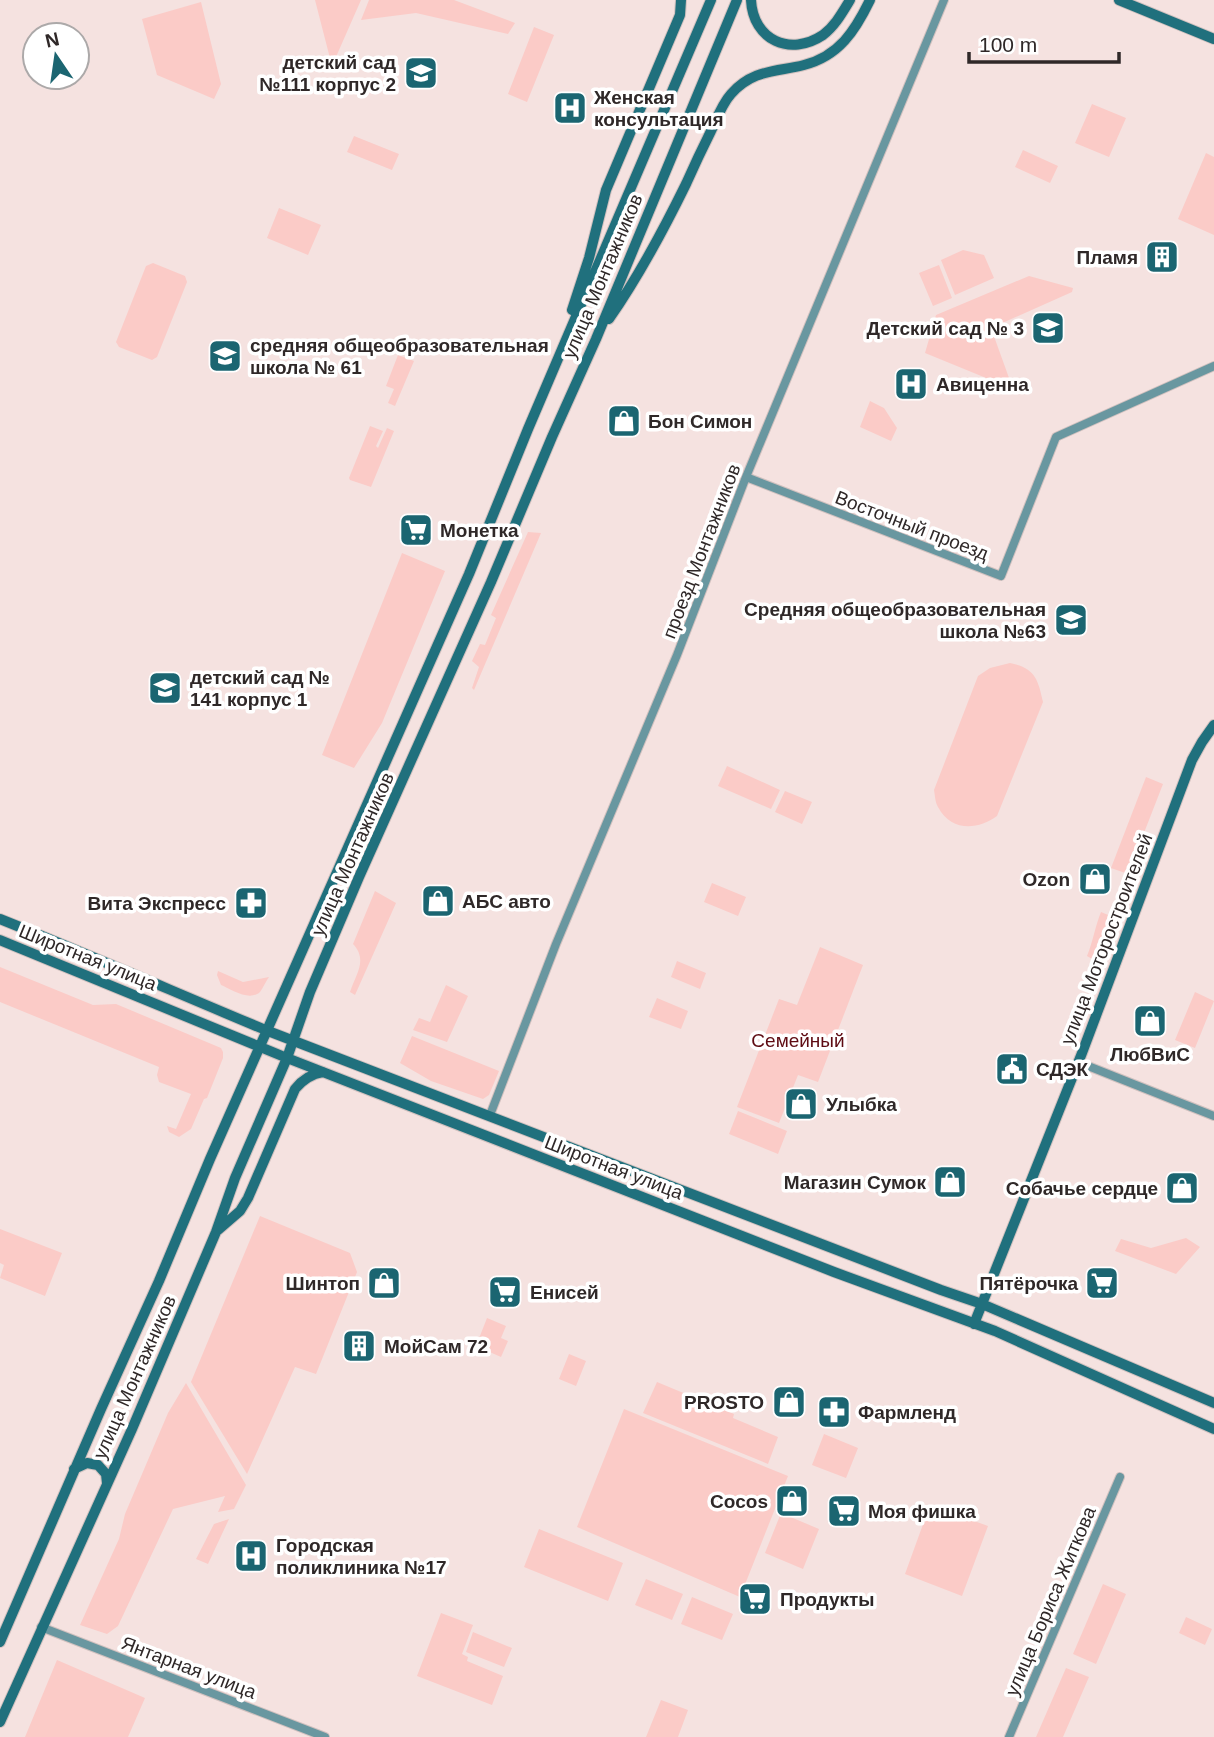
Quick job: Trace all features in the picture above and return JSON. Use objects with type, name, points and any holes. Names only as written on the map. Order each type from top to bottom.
[{"type":"main road","points":[[548,383],[589,258],[606,190],[680,15],[681,0]]},
{"type":"main road","name":"улица Монтажников","points":[[0,1643],[469,573],[711,0]]},
{"type":"main road","name":"улица Монтажников","points":[[0,1722],[216,1232],[235,1178],[287,1058],[310,992],[596,339],[737,0]]},
{"type":"main road","points":[[751,0],[756,25],[770,39],[790,44],[810,42],[825,34],[838,20],[850,0]]},
{"type":"main road","points":[[596,339],[660,236],[720,111],[732,93],[760,74],[804,65],[824,57],[842,45],[860,21],[870,0]]},
{"type":"main road","points":[[1119,0],[1214,39]]},
{"type":"main road","name":"улица Моторостроителей","points":[[974,1324],[1078,1062],[1192,760],[1214,725]]},
{"type":"main road","name":"Широтная улица","points":[[0,919],[268,1031],[982,1304],[1214,1404]]},
{"type":"main road","name":"Широтная улица","points":[[0,940],[287,1058],[974,1324],[1055,1357],[1214,1429]]},
{"type":"main road","points":[[216,1232],[240,1211],[248,1198],[295,1089],[302,1080],[325,1072]]},
{"type":"main road","points":[[644,1197],[653,1196],[657,1192],[657,1182],[652,1178]]},
{"type":"main road","points":[[692,1216],[686,1209],[687,1202],[691,1197],[700,1196]]},
{"type":"main road","points":[[74,1469],[87,1463],[98,1465],[106,1474],[107,1483]]},
{"type":"street","name":"проезд Монтажников","points":[[489,1115],[556,944],[677,655],[746,477],[944,0]]},
{"type":"street","name":"Восточный проезд","points":[[746,477],[1001,576],[1056,437],[1214,366]]},
{"type":"street","points":[[1078,1062],[1214,1116]]},
{"type":"street","name":"улица Бориса Житкова","points":[[1009,1737],[1120,1477]]},
{"type":"street","name":"Янтарная улица","points":[[41,1627],[325,1737]]},
{"type":"green space","points":[[315,0],[361,0],[332,66]]},
{"type":"green space","points":[[369,0],[454,0],[515,23],[508,34],[416,13],[361,20]]},
{"type":"green space","points":[[201,2],[221,84],[214,99],[157,75],[142,19]]},
{"type":"green space","points":[[534,27],[554,35],[527,102],[508,94]]},
{"type":"green space","points":[[1092,104],[1126,118],[1109,157],[1075,143]]},
{"type":"green space","points":[[354,136],[399,154],[392,170],[347,152]]},
{"type":"green space","points":[[1023,150],[1058,166],[1050,183],[1015,167]]},
{"type":"green space","points":[[1206,153],[1214,157],[1214,235],[1178,219]]},
{"type":"green space","points":[[279,208],[321,225],[308,255],[267,238]]},
{"type":"green space","points":[[963,250],[984,255],[994,278],[955,295],[941,260]]},
{"type":"green space","points":[[153,263],[185,276],[187,282],[157,357],[152,360],[119,347],[116,342],[146,266]]},
{"type":"green space","points":[[939,265],[952,298],[933,306],[919,273]]},
{"type":"green space","points":[[1029,276],[1073,288],[1072,292],[991,328],[1013,389],[925,353],[936,315]]},
{"type":"green space","points":[[398,355],[414,361],[395,406],[388,403],[394,389],[386,386]]},
{"type":"green space","points":[[870,401],[884,408],[897,428],[891,441],[860,427]]},
{"type":"green space","points":[[370,426],[383,431],[376,446],[378,448],[387,428],[394,431],[371,487],[349,478]]},
{"type":"green space","points":[[528,532],[541,533],[474,690],[472,688],[479,667],[472,661],[480,644],[485,645],[496,618],[491,615]]},
{"type":"green space","points":[[402,553],[445,571],[382,723],[354,768],[322,755]]},
{"type":"green space","points":[[1010,663],[1030,671],[1039,687],[1043,702],[997,816],[982,824],[957,825],[943,815],[937,805],[934,790],[978,676],[990,668]]},
{"type":"green space","points":[[727,766],[780,790],[771,809],[718,786]]},
{"type":"green space","points":[[1146,777],[1163,784],[1128,874],[1111,868]]},
{"type":"green space","points":[[785,791],[812,802],[802,824],[775,812]]},
{"type":"green space","points":[[712,883],[746,897],[738,916],[704,902]]},
{"type":"green space","points":[[375,891],[396,903],[355,995],[350,992],[358,973],[360,956],[353,944]]},
{"type":"green space","points":[[1101,912],[1113,917],[1097,962],[1087,956]]},
{"type":"green space","name":"Семейный","points":[[820,947],[863,965],[818,1082],[798,1075],[779,1123],[737,1107],[779,999],[797,1005]]},
{"type":"green space","points":[[677,961],[706,973],[700,989],[671,977]]},
{"type":"green space","points":[[0,967],[93,1005],[116,1004],[221,1048],[223,1058],[191,1129],[179,1137],[169,1132],[167,1126],[176,1129],[191,1094],[159,1082],[159,1067],[0,1002]]},
{"type":"green space","points":[[218,971],[243,982],[269,977],[260,992],[251,996],[221,985]]},
{"type":"green space","points":[[446,985],[468,996],[447,1042],[413,1030],[419,1018],[430,1022]]},
{"type":"green space","points":[[1195,992],[1214,1001],[1195,1048],[1175,1040]]},
{"type":"green space","points":[[657,998],[688,1011],[681,1029],[649,1017]]},
{"type":"green space","points":[[412,1036],[499,1071],[489,1095],[483,1099],[431,1081],[400,1063]]},
{"type":"green space","points":[[738,1111],[787,1131],[778,1154],[729,1134]]},
{"type":"green space","points":[[260,1216],[350,1253],[357,1272],[316,1374],[295,1367],[247,1474],[191,1382]]},
{"type":"green space","points":[[0,1229],[62,1253],[45,1296],[0,1278],[4,1265],[0,1263]]},
{"type":"green space","points":[[1186,1238],[1200,1247],[1176,1274],[1115,1251],[1121,1239],[1151,1248]]},
{"type":"green space","points":[[487,1318],[506,1326],[501,1338],[508,1341],[501,1357],[476,1346]]},
{"type":"green space","points":[[569,1354],[586,1361],[576,1386],[559,1379]]},
{"type":"green space","points":[[657,1382],[734,1414],[733,1418],[778,1437],[768,1464],[643,1413]]},
{"type":"green space","points":[[186,1383],[246,1485],[234,1509],[218,1512],[225,1496],[173,1509],[118,1626],[107,1634],[80,1625],[119,1539],[125,1514],[168,1413]]},
{"type":"green space","points":[[624,1409],[788,1476],[740,1597],[577,1527]]},
{"type":"green space","points":[[824,1434],[858,1448],[846,1478],[812,1465]]},
{"type":"green space","points":[[930,1505],[988,1526],[962,1596],[905,1574]]},
{"type":"green space","points":[[781,1513],[819,1529],[803,1569],[765,1553]]},
{"type":"green space","points":[[229,1519],[208,1564],[196,1559],[214,1524]]},
{"type":"green space","points":[[539,1529],[623,1563],[608,1601],[524,1567]]},
{"type":"green space","points":[[646,1579],[683,1594],[672,1620],[635,1605]]},
{"type":"green space","points":[[1103,1584],[1126,1594],[1096,1664],[1073,1654]]},
{"type":"green space","points":[[692,1597],[733,1614],[722,1640],[681,1624]]},
{"type":"green space","points":[[441,1613],[473,1625],[462,1654],[468,1657],[467,1661],[503,1676],[492,1705],[417,1676]]},
{"type":"green space","points":[[1186,1617],[1212,1629],[1205,1645],[1179,1633]]},
{"type":"green space","points":[[473,1632],[512,1648],[504,1667],[466,1652]]},
{"type":"green space","points":[[57,1660],[145,1698],[128,1737],[25,1737]]},
{"type":"green space","points":[[1066,1668],[1089,1677],[1063,1737],[1036,1737]]},
{"type":"green space","points":[[661,1700],[688,1710],[678,1737],[646,1737]]},
{"type":"place","name":"детский сад №111 корпус 2","points":[[421,73]]},
{"type":"place","name":"Женская консультация","points":[[570,108]]},
{"type":"place","name":"Пламя","points":[[1162,257]]},
{"type":"place","name":"Детский сад № 3","points":[[1048,328]]},
{"type":"place","name":"средняя общеобразовательная школа № 61","points":[[225,356]]},
{"type":"place","name":"Авиценна","points":[[911,384]]},
{"type":"place","name":"Бон Симон","points":[[624,421]]},
{"type":"place","name":"Монетка","points":[[416,530]]},
{"type":"place","name":"Средняя общеобразовательная школа №63","points":[[1071,620]]},
{"type":"place","name":"детский сад № 141 корпус 1","points":[[165,688]]},
{"type":"place","name":"Ozon","points":[[1095,879]]},
{"type":"place","name":"АБС авто","points":[[438,901]]},
{"type":"place","name":"Вита Экспресс","points":[[251,903]]},
{"type":"place","name":"ЛюбВиС","points":[[1150,1021]]},
{"type":"place","name":"СДЭК","points":[[1012,1069]]},
{"type":"place","name":"Улыбка","points":[[801,1104]]},
{"type":"place","name":"Магазин Сумок","points":[[950,1182]]},
{"type":"place","name":"Собачье сердце","points":[[1182,1188]]},
{"type":"place","name":"Шинтоп","points":[[384,1283]]},
{"type":"place","name":"Пятёрочка","points":[[1102,1283]]},
{"type":"place","name":"Енисей","points":[[505,1292]]},
{"type":"place","name":"МойСам 72","points":[[359,1346]]},
{"type":"place","name":"PROSTO","points":[[789,1402]]},
{"type":"place","name":"Фармленд","points":[[834,1412]]},
{"type":"place","name":"Cocos","points":[[792,1501]]},
{"type":"place","name":"Моя фишка","points":[[844,1511]]},
{"type":"place","name":"Городская поликлиника №17","points":[[251,1556]]},
{"type":"place","name":"Продукты","points":[[755,1599]]}]
